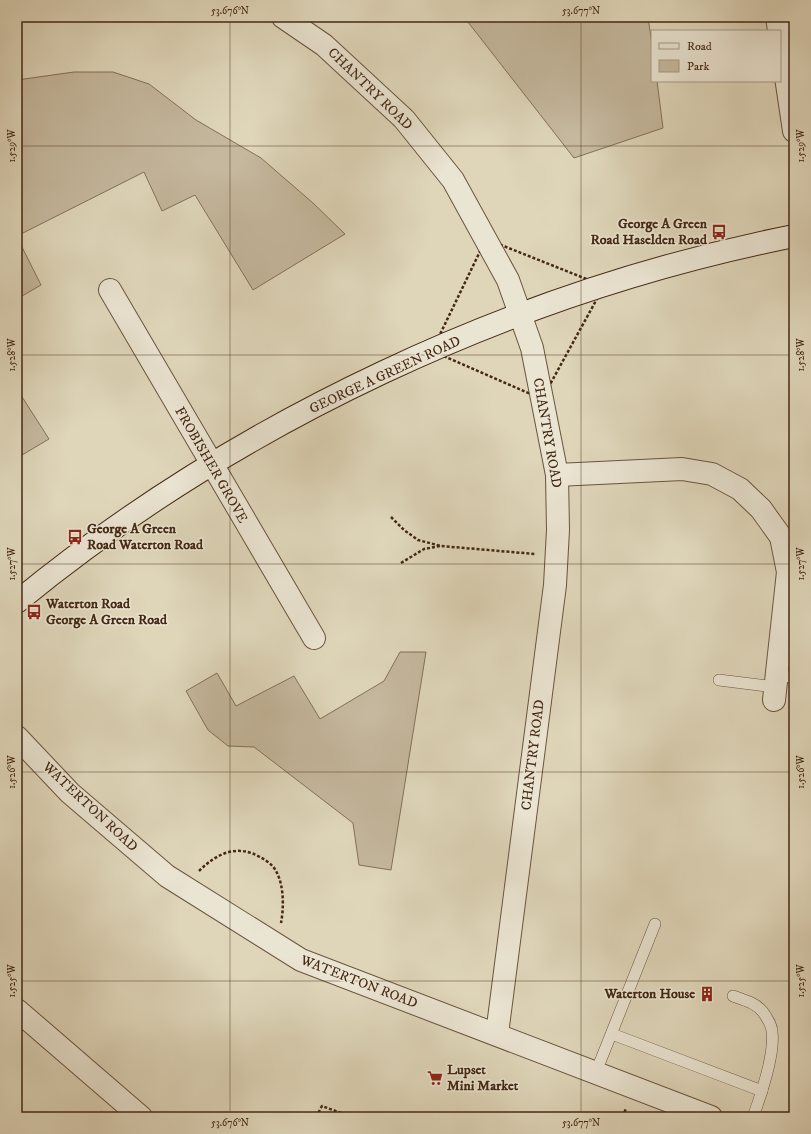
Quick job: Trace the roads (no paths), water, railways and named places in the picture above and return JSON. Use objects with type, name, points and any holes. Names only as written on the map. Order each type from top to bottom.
[{"type":"street","name":"CHANTRY ROAD","points":[[283,17],[324,45],[404,119],[453,180],[508,280],[519,315],[532,348],[557,475],[557,556],[497,1034]]},
{"type":"street","points":[[777,17],[779,30]]},
{"type":"street","points":[[781,44],[794,131]]},
{"type":"street","name":"GEORGE A GREEN ROAD","points":[[17,602],[63,564],[136,513],[211,465],[307,410],[364,382],[432,350],[519,315],[679,262],[744,246],[794,236]]},
{"type":"street","name":"FROBISHER GROVE","points":[[110,290],[211,465],[314,638]]},
{"type":"street","points":[[557,475],[682,469],[712,474],[740,489],[761,509],[780,537],[788,572],[780,685]]},
{"type":"street","name":"WATERTON ROAD","points":[[17,737],[70,793],[166,876],[301,960],[711,1117]]},
{"type":"street","points":[[17,1010],[141,1117]]},
{"type":"lane","points":[[719,680],[780,685]]},
{"type":"lane","points":[[596,1072],[655,924]]},
{"type":"lane","points":[[733,996],[754,1004],[763,1012],[771,1027],[772,1041],[762,1090],[753,1117]]},
{"type":"lane","points":[[612,1034],[762,1090]]},
{"type":"place","name":"George A Green Road Haselden Road","points":[[719,232]]},
{"type":"place","name":"George A Green Road Waterton Road","points":[[75,537]]},
{"type":"place","name":"Waterton Road George A Green Road","points":[[34,612]]},
{"type":"place","name":"Waterton House","points":[[707,994]]},
{"type":"place","name":"Lupset Mini Market","points":[[435,1078]]}]
